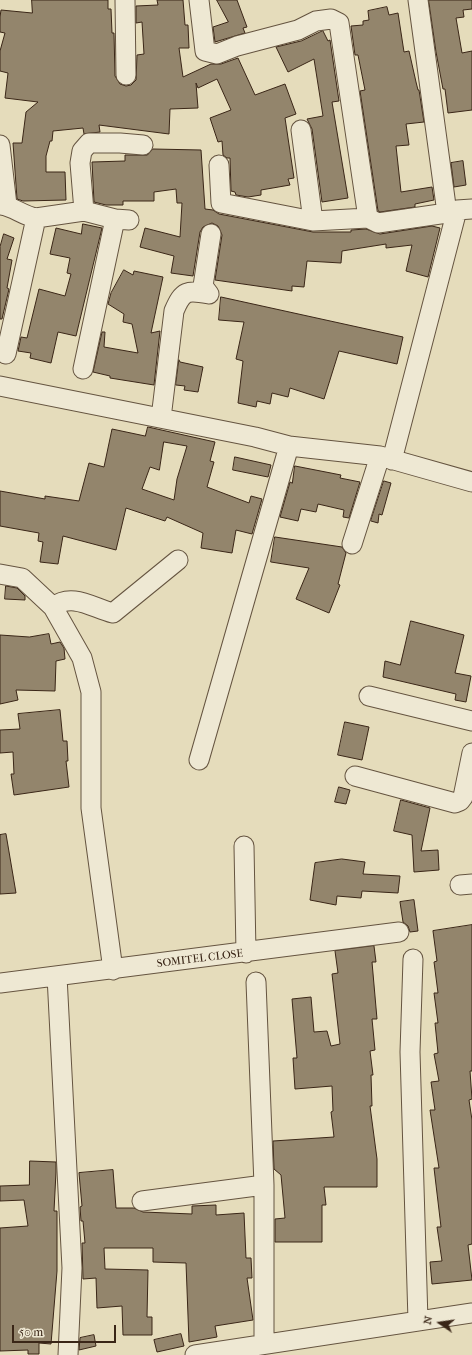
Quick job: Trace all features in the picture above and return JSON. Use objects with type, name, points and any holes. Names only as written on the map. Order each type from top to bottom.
[{"type":"street","points":[[125,0],[126,75]]},
{"type":"street","points":[[199,0],[205,52],[217,54],[237,46],[298,30],[316,21],[331,20],[339,23],[368,218]]},
{"type":"street","points":[[352,544],[386,458],[459,211],[418,0]]},
{"type":"street","points":[[302,130],[313,221]]},
{"type":"street","points":[[84,210],[80,163],[82,151],[89,143],[143,145]]},
{"type":"street","points":[[0,145],[3,205],[29,217],[36,218],[84,210],[122,220],[83,369]]},
{"type":"street","points":[[219,165],[222,204],[313,221],[368,218],[378,223],[459,211]]},
{"type":"street","points":[[6,354],[36,218]]},
{"type":"street","points":[[161,418],[174,311],[180,296],[191,291],[209,294],[203,286],[211,234]]},
{"type":"street","points":[[0,386],[255,437],[290,446],[386,458],[472,482]]},
{"type":"street","points":[[199,760],[290,446]]},
{"type":"street","points":[[53,607],[60,601],[76,601],[113,613],[178,560]]},
{"type":"street","points":[[0,574],[22,578],[53,607],[82,658],[91,692],[91,808],[113,970]]},
{"type":"street","points":[[369,696],[472,721]]},
{"type":"street","points":[[355,776],[455,803],[460,801],[463,797],[472,753]]},
{"type":"street","points":[[244,846],[246,953]]},
{"type":"street","name":"SOMITEL CLOSE","points":[[0,983],[246,953],[399,932]]},
{"type":"street","points":[[413,959],[410,1052],[418,1321]]},
{"type":"street","points":[[57,976],[72,1268],[68,1355]]},
{"type":"street","points":[[256,982],[264,1186],[264,1343]]},
{"type":"street","points":[[142,1201],[264,1186]]},
{"type":"street","points":[[195,1355],[264,1343],[472,1313]]},
{"type":"building","points":[[32,0],[108,0],[108,9],[111,9],[112,33],[114,33],[115,76],[120,84],[126,86],[131,85],[136,80],[137,55],[144,54],[142,22],[136,23],[136,6],[158,5],[157,0],[183,0],[185,25],[188,25],[189,48],[179,48],[183,77],[211,64],[221,64],[238,58],[255,95],[285,84],[296,114],[285,118],[294,178],[288,179],[290,185],[261,190],[261,195],[248,197],[236,195],[235,192],[231,191],[230,158],[223,155],[222,141],[218,142],[210,118],[231,110],[217,79],[198,88],[196,83],[198,108],[170,109],[169,134],[99,125],[100,132],[84,134],[83,128],[53,131],[52,141],[50,141],[46,156],[46,172],[65,172],[66,200],[23,201],[17,199],[13,143],[22,143],[26,112],[38,102],[5,98],[8,73],[0,71],[0,51],[5,33],[0,32],[0,17],[1,10],[32,13]]},
{"type":"building","points":[[217,0],[237,0],[247,27],[243,28],[245,33],[215,42],[213,27],[228,22]]},
{"type":"building","points":[[429,0],[472,0],[472,9],[463,10],[464,17],[456,18],[462,53],[472,51],[472,110],[448,113],[445,89],[443,89],[436,52]]},
{"type":"building","points":[[387,7],[389,15],[398,13],[404,52],[409,51],[419,90],[424,122],[406,124],[409,145],[396,146],[401,192],[432,187],[434,200],[415,204],[415,207],[380,212],[378,211],[360,91],[365,90],[358,55],[355,55],[351,26],[363,25],[363,21],[369,20],[368,11]]},
{"type":"building","points":[[323,31],[328,41],[330,40],[339,101],[332,102],[348,198],[322,202],[312,129],[307,119],[323,116],[314,59],[288,72],[276,47],[301,41]]},
{"type":"building","points":[[153,149],[201,150],[205,209],[213,210],[219,214],[313,232],[351,232],[351,230],[366,229],[380,234],[432,226],[440,228],[428,277],[406,271],[412,245],[386,248],[386,244],[342,251],[341,263],[307,261],[304,287],[292,286],[292,291],[215,280],[222,235],[218,226],[212,223],[203,227],[200,232],[193,276],[171,273],[174,256],[140,247],[145,228],[180,237],[182,203],[177,203],[176,189],[154,192],[154,201],[123,201],[123,205],[106,205],[94,202],[92,162],[125,161],[125,155],[147,155]]},
{"type":"building","points":[[463,161],[466,185],[454,187],[451,163]]},
{"type":"building","points":[[83,224],[102,228],[76,336],[58,332],[51,363],[30,358],[31,353],[18,351],[21,337],[27,338],[39,289],[65,296],[71,274],[67,273],[70,258],[50,254],[56,228],[81,234]]},
{"type":"building","points":[[4,234],[14,238],[7,259],[12,260],[7,288],[9,289],[2,319],[0,319],[0,247]]},
{"type":"building","points":[[124,270],[133,275],[134,271],[163,277],[151,333],[160,331],[154,385],[110,378],[110,376],[93,372],[102,332],[105,332],[104,347],[138,353],[132,324],[123,322],[124,314],[108,304],[111,293]]},
{"type":"building","points":[[221,297],[403,337],[397,364],[339,351],[324,399],[290,388],[288,397],[272,393],[270,404],[257,401],[256,407],[238,403],[243,361],[236,359],[244,322],[219,320]]},
{"type":"building","points":[[179,360],[180,362],[203,367],[198,392],[184,390],[185,386],[176,385]]},
{"type":"building","points":[[148,427],[215,442],[210,461],[214,462],[207,487],[249,503],[251,496],[262,499],[252,534],[236,530],[232,553],[201,548],[203,533],[167,517],[165,521],[126,508],[116,550],[63,536],[58,564],[40,562],[43,542],[38,541],[39,533],[0,526],[0,491],[45,499],[45,496],[79,501],[89,463],[104,467],[112,429],[145,436]],"holes":[[[164,442],[187,446],[177,479],[174,500],[142,489],[150,467],[159,470]]]},
{"type":"building","points":[[235,457],[271,465],[268,477],[233,470]]},
{"type":"building","points":[[295,466],[341,475],[340,478],[360,482],[349,518],[343,517],[344,510],[318,504],[316,512],[301,509],[298,521],[280,517],[290,482],[292,483]]},
{"type":"building","points":[[384,481],[391,483],[382,515],[379,514],[378,523],[371,521]]},
{"type":"building","points":[[275,537],[342,547],[346,553],[338,584],[340,585],[329,613],[296,599],[309,568],[271,562]]},
{"type":"building","points":[[6,586],[17,588],[25,596],[25,600],[5,599]]},
{"type":"building","points":[[411,621],[464,635],[455,673],[471,676],[466,702],[455,700],[456,694],[383,677],[385,661],[400,665]]},
{"type":"building","points":[[49,634],[51,644],[60,642],[64,648],[65,659],[56,661],[55,691],[16,690],[18,700],[0,704],[0,635],[29,637]]},
{"type":"building","points":[[60,710],[63,741],[67,741],[68,761],[66,761],[69,787],[14,795],[11,774],[14,774],[13,752],[0,753],[0,730],[20,729],[18,714]]},
{"type":"building","points":[[345,722],[369,727],[362,760],[338,755]]},
{"type":"building","points":[[339,787],[350,790],[346,804],[335,802]]},
{"type":"building","points":[[401,800],[430,808],[421,851],[438,850],[439,870],[414,872],[412,835],[394,831]]},
{"type":"building","points":[[6,834],[16,893],[0,894],[0,835]]},
{"type":"building","points":[[342,859],[365,862],[363,874],[400,876],[398,893],[362,891],[361,898],[337,896],[336,905],[310,900],[315,863]]},
{"type":"building","points":[[414,900],[418,931],[410,932],[408,926],[403,922],[400,902]]},
{"type":"building","points":[[472,925],[472,1071],[470,1071],[472,1099],[469,1100],[472,1120],[472,1244],[468,1245],[472,1280],[432,1284],[430,1262],[442,1261],[437,1227],[441,1227],[434,1168],[439,1168],[430,1110],[435,1110],[431,1082],[439,1081],[434,1054],[438,1053],[435,1023],[438,1023],[434,993],[438,993],[434,962],[437,961],[433,931]]},
{"type":"building","points":[[374,946],[376,962],[372,962],[377,1019],[372,1019],[375,1050],[370,1051],[373,1075],[371,1075],[372,1106],[370,1106],[377,1159],[377,1187],[324,1187],[326,1205],[322,1205],[322,1242],[275,1242],[275,1219],[285,1218],[281,1175],[274,1169],[273,1141],[334,1137],[331,1112],[333,1111],[332,1086],[295,1089],[293,1058],[297,1058],[292,999],[311,997],[314,1032],[327,1031],[331,1046],[340,1044],[332,974],[338,973],[335,951]]},
{"type":"building","points":[[30,1161],[56,1162],[54,1211],[57,1211],[57,1271],[51,1344],[39,1343],[39,1354],[28,1354],[28,1350],[0,1351],[0,1228],[28,1226],[24,1200],[0,1201],[0,1186],[29,1185]]},
{"type":"building","points":[[113,1170],[116,1208],[134,1208],[143,1212],[192,1214],[192,1206],[216,1205],[216,1215],[244,1213],[246,1258],[251,1258],[252,1278],[247,1278],[253,1320],[215,1326],[217,1337],[189,1342],[186,1263],[153,1262],[153,1248],[104,1248],[105,1269],[148,1270],[147,1317],[152,1317],[152,1335],[123,1335],[122,1306],[97,1308],[96,1278],[83,1279],[82,1243],[85,1243],[83,1221],[81,1221],[80,1207],[82,1206],[79,1173]]},
{"type":"building","points":[[181,1334],[184,1346],[157,1352],[154,1340]]},
{"type":"building","points":[[94,1335],[96,1346],[79,1350],[80,1338]]}]
